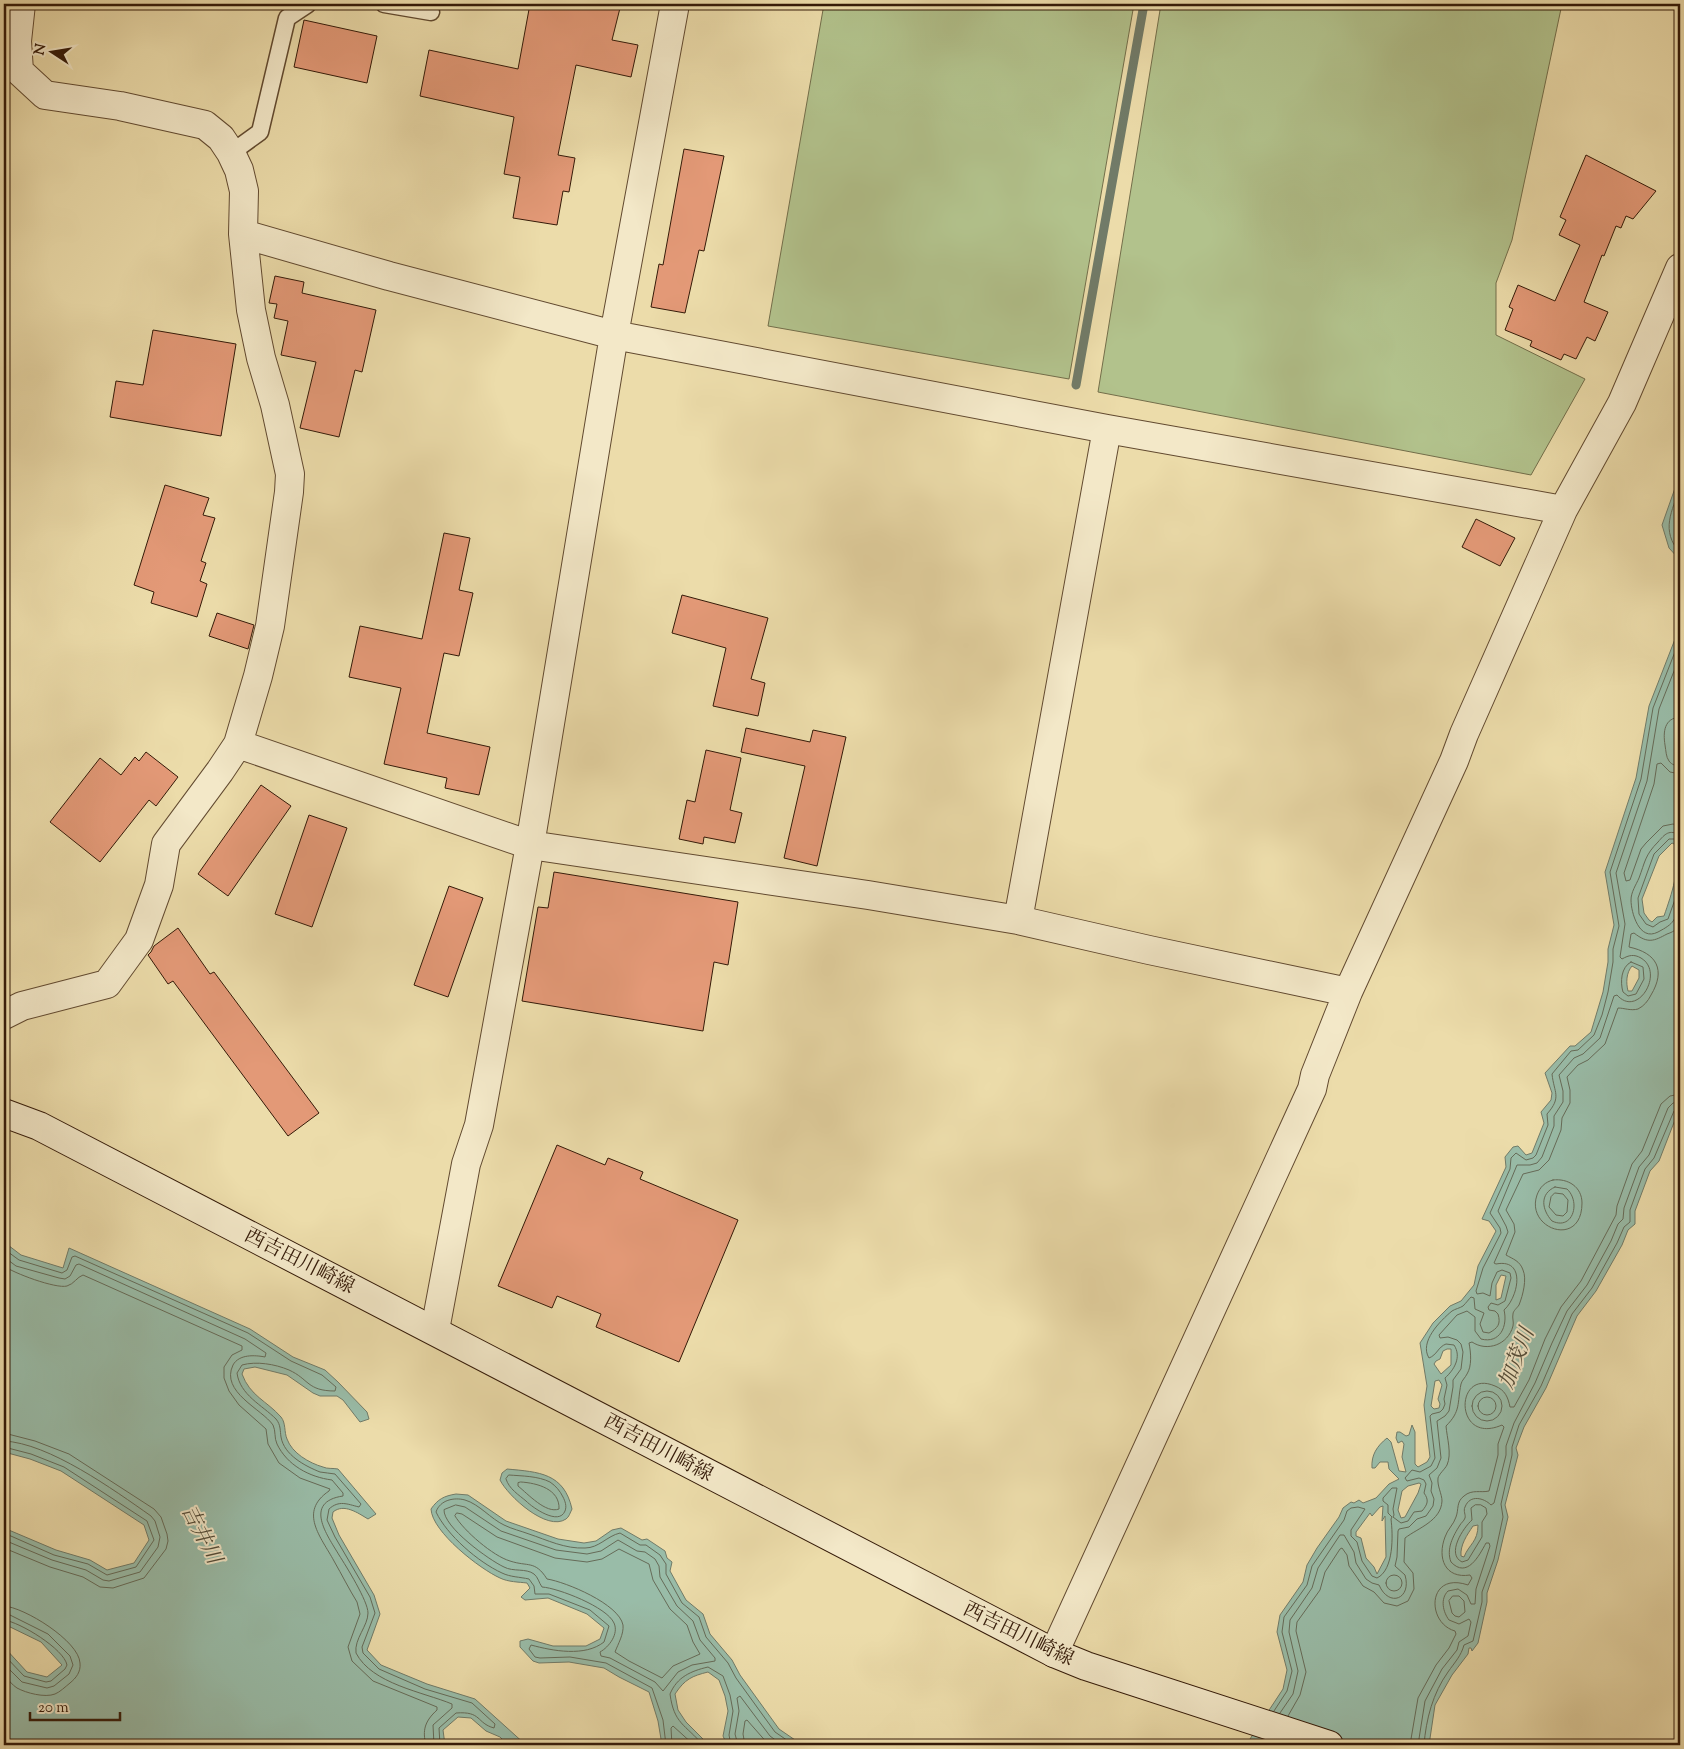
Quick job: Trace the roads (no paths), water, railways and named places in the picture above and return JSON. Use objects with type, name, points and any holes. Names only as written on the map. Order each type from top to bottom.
[{"type":"street","points":[[4,1015],[22,1006],[107,984],[139,940],[159,886],[166,844],[220,772],[238,744],[258,676],[270,626],[290,474],[251,310],[243,234],[244,191],[239,170],[231,153],[221,138],[205,125],[120,106],[45,95],[19,71],[17,41],[21,4]]},
{"type":"street","points":[[435,1330],[466,1164],[479,1125],[530,845],[614,335],[675,4]]},
{"type":"street","points":[[243,234],[389,276],[614,335],[1107,428],[1563,510]]},
{"type":"street","points":[[1054,1653],[1312,1089],[1348,992],[1454,761],[1464,734],[1563,510],[1622,403],[1680,268]]},
{"type":"street","points":[[1018,920],[1107,428]]},
{"type":"street","points":[[238,744],[530,845],[1018,920],[1348,992]]},
{"type":"street","name":"西吉田川崎線","points":[[4,1114],[39,1126],[1054,1653],[1086,1666],[1329,1745]]},
{"type":"lane","points":[[231,153],[260,132],[287,18],[308,4]]},
{"type":"lane","points":[[384,4],[431,12]]},
{"type":"water","points":[[1680,474],[1680,560],[1669,548],[1662,525]]},
{"type":"water","name":"加茂川","points":[[1680,621],[1680,727],[1675,733],[1678,754],[1680,755],[1680,823],[1678,836],[1680,839],[1680,1107],[1659,1161],[1650,1171],[1635,1211],[1635,1224],[1628,1230],[1622,1245],[1596,1291],[1577,1316],[1546,1388],[1524,1427],[1516,1448],[1518,1455],[1505,1505],[1508,1517],[1498,1560],[1487,1593],[1487,1602],[1478,1643],[1472,1651],[1469,1648],[1468,1654],[1452,1675],[1435,1705],[1429,1745],[1246,1745],[1283,1689],[1287,1670],[1277,1632],[1280,1615],[1303,1582],[1307,1565],[1343,1508],[1351,1502],[1354,1503],[1359,1500],[1363,1503],[1376,1498],[1389,1484],[1399,1479],[1389,1469],[1388,1462],[1380,1462],[1375,1468],[1372,1468],[1374,1455],[1380,1444],[1387,1438],[1391,1442],[1399,1471],[1406,1472],[1402,1457],[1404,1444],[1402,1441],[1398,1443],[1396,1438],[1397,1432],[1406,1436],[1409,1435],[1412,1425],[1415,1432],[1415,1464],[1418,1467],[1427,1462],[1430,1457],[1424,1405],[1427,1386],[1420,1343],[1433,1323],[1450,1306],[1461,1301],[1474,1285],[1478,1266],[1496,1231],[1489,1221],[1482,1219],[1506,1167],[1505,1157],[1513,1147],[1518,1146],[1526,1155],[1532,1153],[1544,1123],[1541,1112],[1551,1100],[1552,1093],[1545,1073],[1570,1046],[1575,1046],[1591,1032],[1603,992],[1608,962],[1608,949],[1614,925],[1605,872],[1636,778],[1649,706],[1677,634]],"holes":[[[1672,843],[1676,845],[1676,872],[1664,916],[1657,917],[1652,922],[1649,920],[1644,913],[1642,899],[1659,856]],[[1632,966],[1639,970],[1639,978],[1632,991],[1628,991],[1627,988],[1629,972]],[[1501,1275],[1506,1276],[1501,1298],[1496,1300],[1496,1285]],[[1451,1349],[1451,1365],[1441,1374],[1434,1364],[1440,1359],[1443,1351]],[[1439,1380],[1442,1385],[1438,1399],[1439,1408],[1434,1409],[1431,1406],[1435,1381]],[[1421,1484],[1405,1517],[1401,1518],[1398,1510],[1402,1491],[1408,1486]],[[1383,1506],[1382,1521],[1385,1516],[1386,1557],[1377,1574],[1366,1558],[1361,1538],[1356,1536],[1356,1532],[1370,1513],[1372,1516]],[[1478,1525],[1477,1535],[1464,1557],[1461,1556],[1464,1540],[1473,1526]]]},
{"type":"water","name":"吉井川","points":[[4,1242],[21,1255],[63,1268],[69,1248],[250,1329],[293,1357],[325,1370],[338,1382],[367,1412],[369,1419],[360,1422],[343,1400],[337,1396],[320,1396],[287,1375],[255,1367],[244,1369],[242,1374],[245,1382],[254,1393],[281,1417],[284,1422],[287,1439],[293,1449],[312,1463],[325,1468],[338,1469],[376,1514],[368,1519],[351,1510],[342,1508],[333,1512],[332,1518],[339,1535],[374,1595],[380,1614],[367,1650],[381,1665],[427,1684],[475,1699],[526,1745],[508,1745],[500,1737],[486,1731],[471,1718],[458,1717],[443,1730],[445,1745],[4,1745],[4,1647],[27,1672],[47,1677],[62,1665],[41,1642],[4,1624],[4,1528],[56,1550],[90,1560],[107,1570],[134,1563],[149,1540],[144,1525],[61,1471],[30,1459],[4,1452]]},
{"type":"water","points":[[507,1469],[540,1473],[556,1481],[563,1488],[572,1509],[568,1517],[558,1522],[549,1521],[539,1517],[519,1503],[500,1480],[502,1473]]},
{"type":"water","points":[[456,1494],[468,1495],[506,1521],[558,1539],[584,1543],[596,1541],[612,1530],[621,1528],[642,1540],[647,1539],[665,1551],[667,1558],[672,1562],[670,1571],[686,1600],[703,1614],[710,1634],[732,1660],[740,1675],[779,1729],[800,1745],[727,1745],[723,1736],[728,1711],[725,1696],[719,1680],[708,1672],[689,1679],[675,1694],[678,1710],[686,1722],[709,1745],[662,1745],[658,1721],[649,1692],[604,1668],[569,1662],[539,1663],[533,1661],[520,1647],[520,1641],[528,1639],[553,1646],[586,1646],[600,1639],[604,1628],[587,1614],[548,1598],[525,1600],[521,1597],[530,1588],[527,1583],[500,1578],[481,1567],[458,1549],[439,1528],[433,1518],[431,1509],[442,1499]]},
{"type":"waterway","points":[[1076,385],[1144,4]]}]
